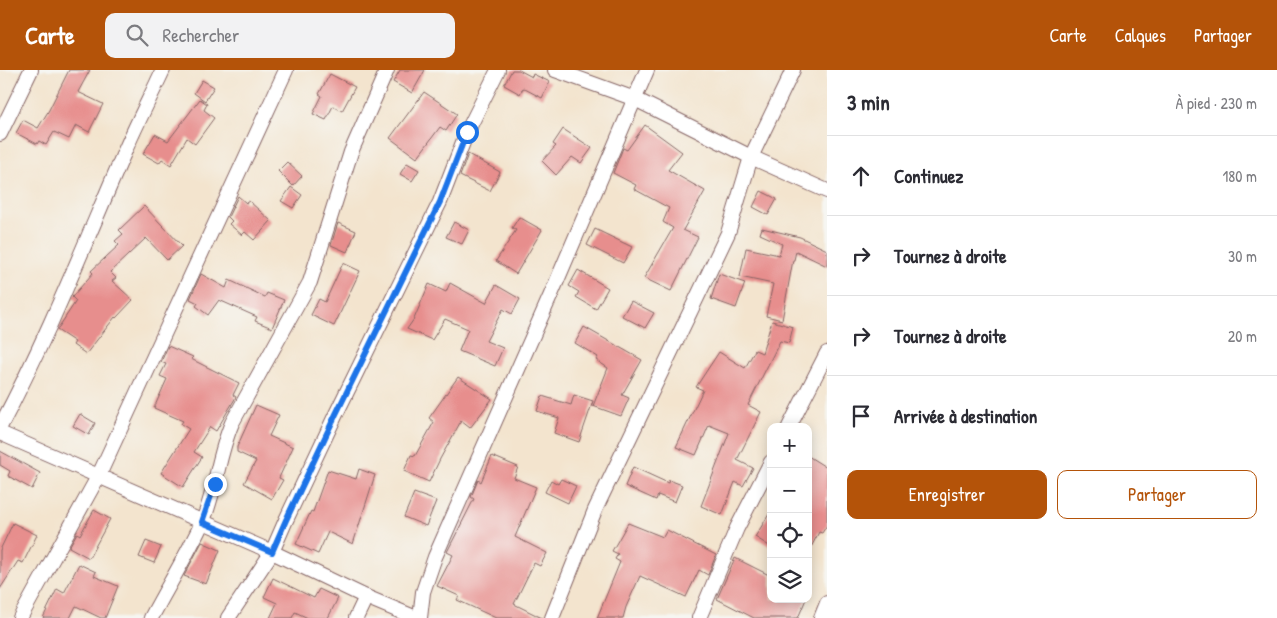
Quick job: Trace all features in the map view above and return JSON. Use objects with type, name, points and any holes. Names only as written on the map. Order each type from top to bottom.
[{"type":"street","points":[[0,134],[31,70]]},
{"type":"street","points":[[0,427],[27,374],[125,150],[163,70]]},
{"type":"street","points":[[20,618],[98,475],[286,70]]},
{"type":"street","points":[[151,618],[202,522],[215,484],[227,433],[310,282],[351,152],[387,70]]},
{"type":"street","points":[[228,618],[272,552],[332,423],[440,202],[467,132],[498,70]]},
{"type":"street","points":[[555,70],[635,100],[751,157],[827,191]]},
{"type":"street","points":[[0,433],[272,552],[366,597],[418,618],[423,592],[435,557],[554,290],[647,70]]},
{"type":"street","points":[[552,618],[595,510],[728,232],[751,157],[793,70]]},
{"type":"street","points":[[791,423],[827,353]]},
{"type":"street","points":[[699,618],[736,528],[768,468]]},
{"type":"street","points":[[356,618],[366,597]]},
{"type":"street","points":[[821,618],[827,603]]},
{"type":"building","points":[[69,70],[90,70],[78,92],[103,104],[89,132],[76,125],[69,139],[54,132],[46,145],[39,141],[37,144],[16,133],[23,120],[38,128]]},
{"type":"building","points":[[400,70],[425,70],[412,93],[393,82]]},
{"type":"building","points":[[512,70],[519,70],[532,77],[533,74],[550,82],[542,98],[523,88],[520,94],[504,85]]},
{"type":"building","points":[[330,74],[355,87],[342,111],[333,106],[326,120],[313,114],[322,96],[319,94]]},
{"type":"building","points":[[202,80],[214,87],[205,101],[194,93]]},
{"type":"building","points":[[424,92],[457,114],[446,131],[440,127],[417,158],[390,138]]},
{"type":"building","points":[[200,99],[207,104],[204,110],[214,118],[195,144],[187,138],[171,165],[162,159],[159,163],[143,154],[155,134],[168,141]]},
{"type":"building","points":[[645,125],[682,152],[668,170],[705,191],[683,230],[698,237],[671,291],[644,278],[673,228],[663,222],[669,208],[634,189],[636,185],[613,173],[623,148],[627,150]]},
{"type":"building","points":[[563,129],[592,148],[581,163],[572,157],[556,175],[542,161],[556,146],[553,144]]},
{"type":"building","points":[[468,154],[500,172],[490,191],[460,176]]},
{"type":"building","points":[[287,162],[302,176],[293,186],[278,171]]},
{"type":"building","points":[[407,163],[419,170],[412,181],[400,174]]},
{"type":"building","points":[[291,187],[302,195],[293,208],[281,201]]},
{"type":"building","points":[[761,191],[777,199],[768,215],[753,207]]},
{"type":"building","points":[[238,196],[246,203],[249,201],[271,221],[254,240],[245,232],[242,235],[229,224],[232,221],[228,217]]},
{"type":"building","points":[[144,206],[182,246],[167,260],[146,238],[110,272],[116,278],[112,281],[133,300],[115,317],[86,354],[73,345],[75,342],[57,330],[76,301],[72,297],[93,273],[91,271],[119,245],[115,241],[123,234],[119,230]]},
{"type":"building","points":[[519,217],[542,230],[516,274],[496,261],[516,230],[512,228]]},
{"type":"building","points":[[454,222],[469,230],[462,244],[446,237]]},
{"type":"building","points":[[338,223],[356,231],[347,252],[331,245]]},
{"type":"building","points":[[762,228],[800,237],[827,250],[827,266],[796,251],[782,320],[766,316],[773,284],[740,277],[746,248],[779,255],[782,244],[760,234]]},
{"type":"building","points":[[595,229],[632,247],[623,263],[587,245]]},
{"type":"building","points":[[343,263],[360,271],[334,326],[311,315],[319,299],[325,302]]},
{"type":"building","points":[[578,270],[608,288],[596,309],[576,297],[579,292],[569,286]]},
{"type":"building","points":[[201,274],[226,288],[229,280],[265,297],[267,293],[284,300],[272,328],[255,321],[257,317],[219,300],[208,315],[196,306],[198,303],[190,299]]},
{"type":"building","points":[[719,274],[745,283],[736,308],[711,299]]},
{"type":"building","points":[[450,283],[486,303],[496,285],[520,299],[512,314],[503,309],[486,341],[503,348],[495,366],[459,351],[468,329],[445,319],[432,340],[407,329],[414,319],[429,284],[446,292]]},
{"type":"building","points":[[631,301],[654,313],[645,328],[622,316]]},
{"type":"building","points":[[772,321],[793,327],[789,343],[780,341],[748,405],[761,412],[737,460],[753,468],[743,486],[735,482],[722,515],[701,506],[729,433],[709,425],[696,455],[676,447],[703,390],[696,387],[719,352],[745,368],[755,350],[762,353]]},
{"type":"building","points":[[584,327],[642,360],[622,395],[629,398],[621,416],[593,406],[608,368],[596,360],[598,357],[575,343]]},
{"type":"building","points":[[168,346],[193,357],[191,359],[239,383],[233,395],[236,397],[216,431],[210,427],[194,452],[202,457],[183,487],[161,473],[189,429],[181,424],[183,421],[154,408],[167,379],[160,376],[166,364],[161,362]]},
{"type":"building","points":[[458,377],[492,399],[470,428],[461,421],[429,482],[404,471],[411,455],[415,456],[434,422],[429,418]]},
{"type":"building","points":[[574,395],[593,401],[579,442],[554,433],[559,418],[537,411],[542,396],[571,405]]},
{"type":"building","points":[[256,405],[279,415],[269,436],[293,447],[279,478],[283,480],[272,499],[244,483],[256,461],[237,452],[237,447]]},
{"type":"building","points":[[80,414],[95,423],[89,435],[73,426]]},
{"type":"building","points":[[0,451],[40,473],[32,489],[8,476],[10,471],[0,465]]},
{"type":"building","points":[[492,456],[518,467],[514,478],[536,487],[515,537],[547,553],[540,566],[534,563],[514,604],[542,618],[496,618],[457,600],[459,596],[437,586],[453,555],[447,552],[474,499],[471,497],[478,480],[481,482]]},
{"type":"building","points":[[812,459],[827,468],[827,525],[822,533],[819,532],[812,545]]},
{"type":"building","points":[[633,467],[668,483],[669,480],[682,485],[675,502],[658,495],[656,500],[625,486]]},
{"type":"building","points":[[359,469],[375,475],[353,544],[328,532],[318,554],[296,544],[311,511],[313,512],[328,470],[356,479]]},
{"type":"building","points":[[561,479],[576,486],[568,503],[545,492],[551,480],[558,484]]},
{"type":"building","points":[[414,493],[436,501],[426,526],[404,517]]},
{"type":"building","points":[[94,510],[110,519],[89,558],[69,547],[77,533],[80,535]]},
{"type":"building","points":[[767,518],[767,544],[755,537]]},
{"type":"building","points":[[13,523],[37,535],[23,563],[18,561],[0,589],[0,550]]},
{"type":"building","points":[[628,523],[663,537],[667,530],[716,555],[708,575],[699,570],[686,597],[640,576],[623,618],[597,618],[620,562],[615,559],[618,554],[612,551]]},
{"type":"building","points":[[146,541],[161,547],[154,563],[139,557]]},
{"type":"building","points":[[202,542],[220,550],[206,584],[184,576]]},
{"type":"building","points":[[735,558],[767,574],[767,603],[804,603],[798,618],[754,618],[717,599]]},
{"type":"building","points":[[79,564],[96,572],[94,576],[118,586],[105,618],[101,618],[76,606],[70,618],[43,618],[57,589],[64,593]]},
{"type":"building","points":[[273,578],[314,598],[319,589],[338,598],[328,618],[308,618],[295,612],[292,618],[270,618],[277,603],[264,597]]},
{"type":"route","points":[[215,484],[202,522],[272,552],[336,414],[440,202],[467,132]]}]
